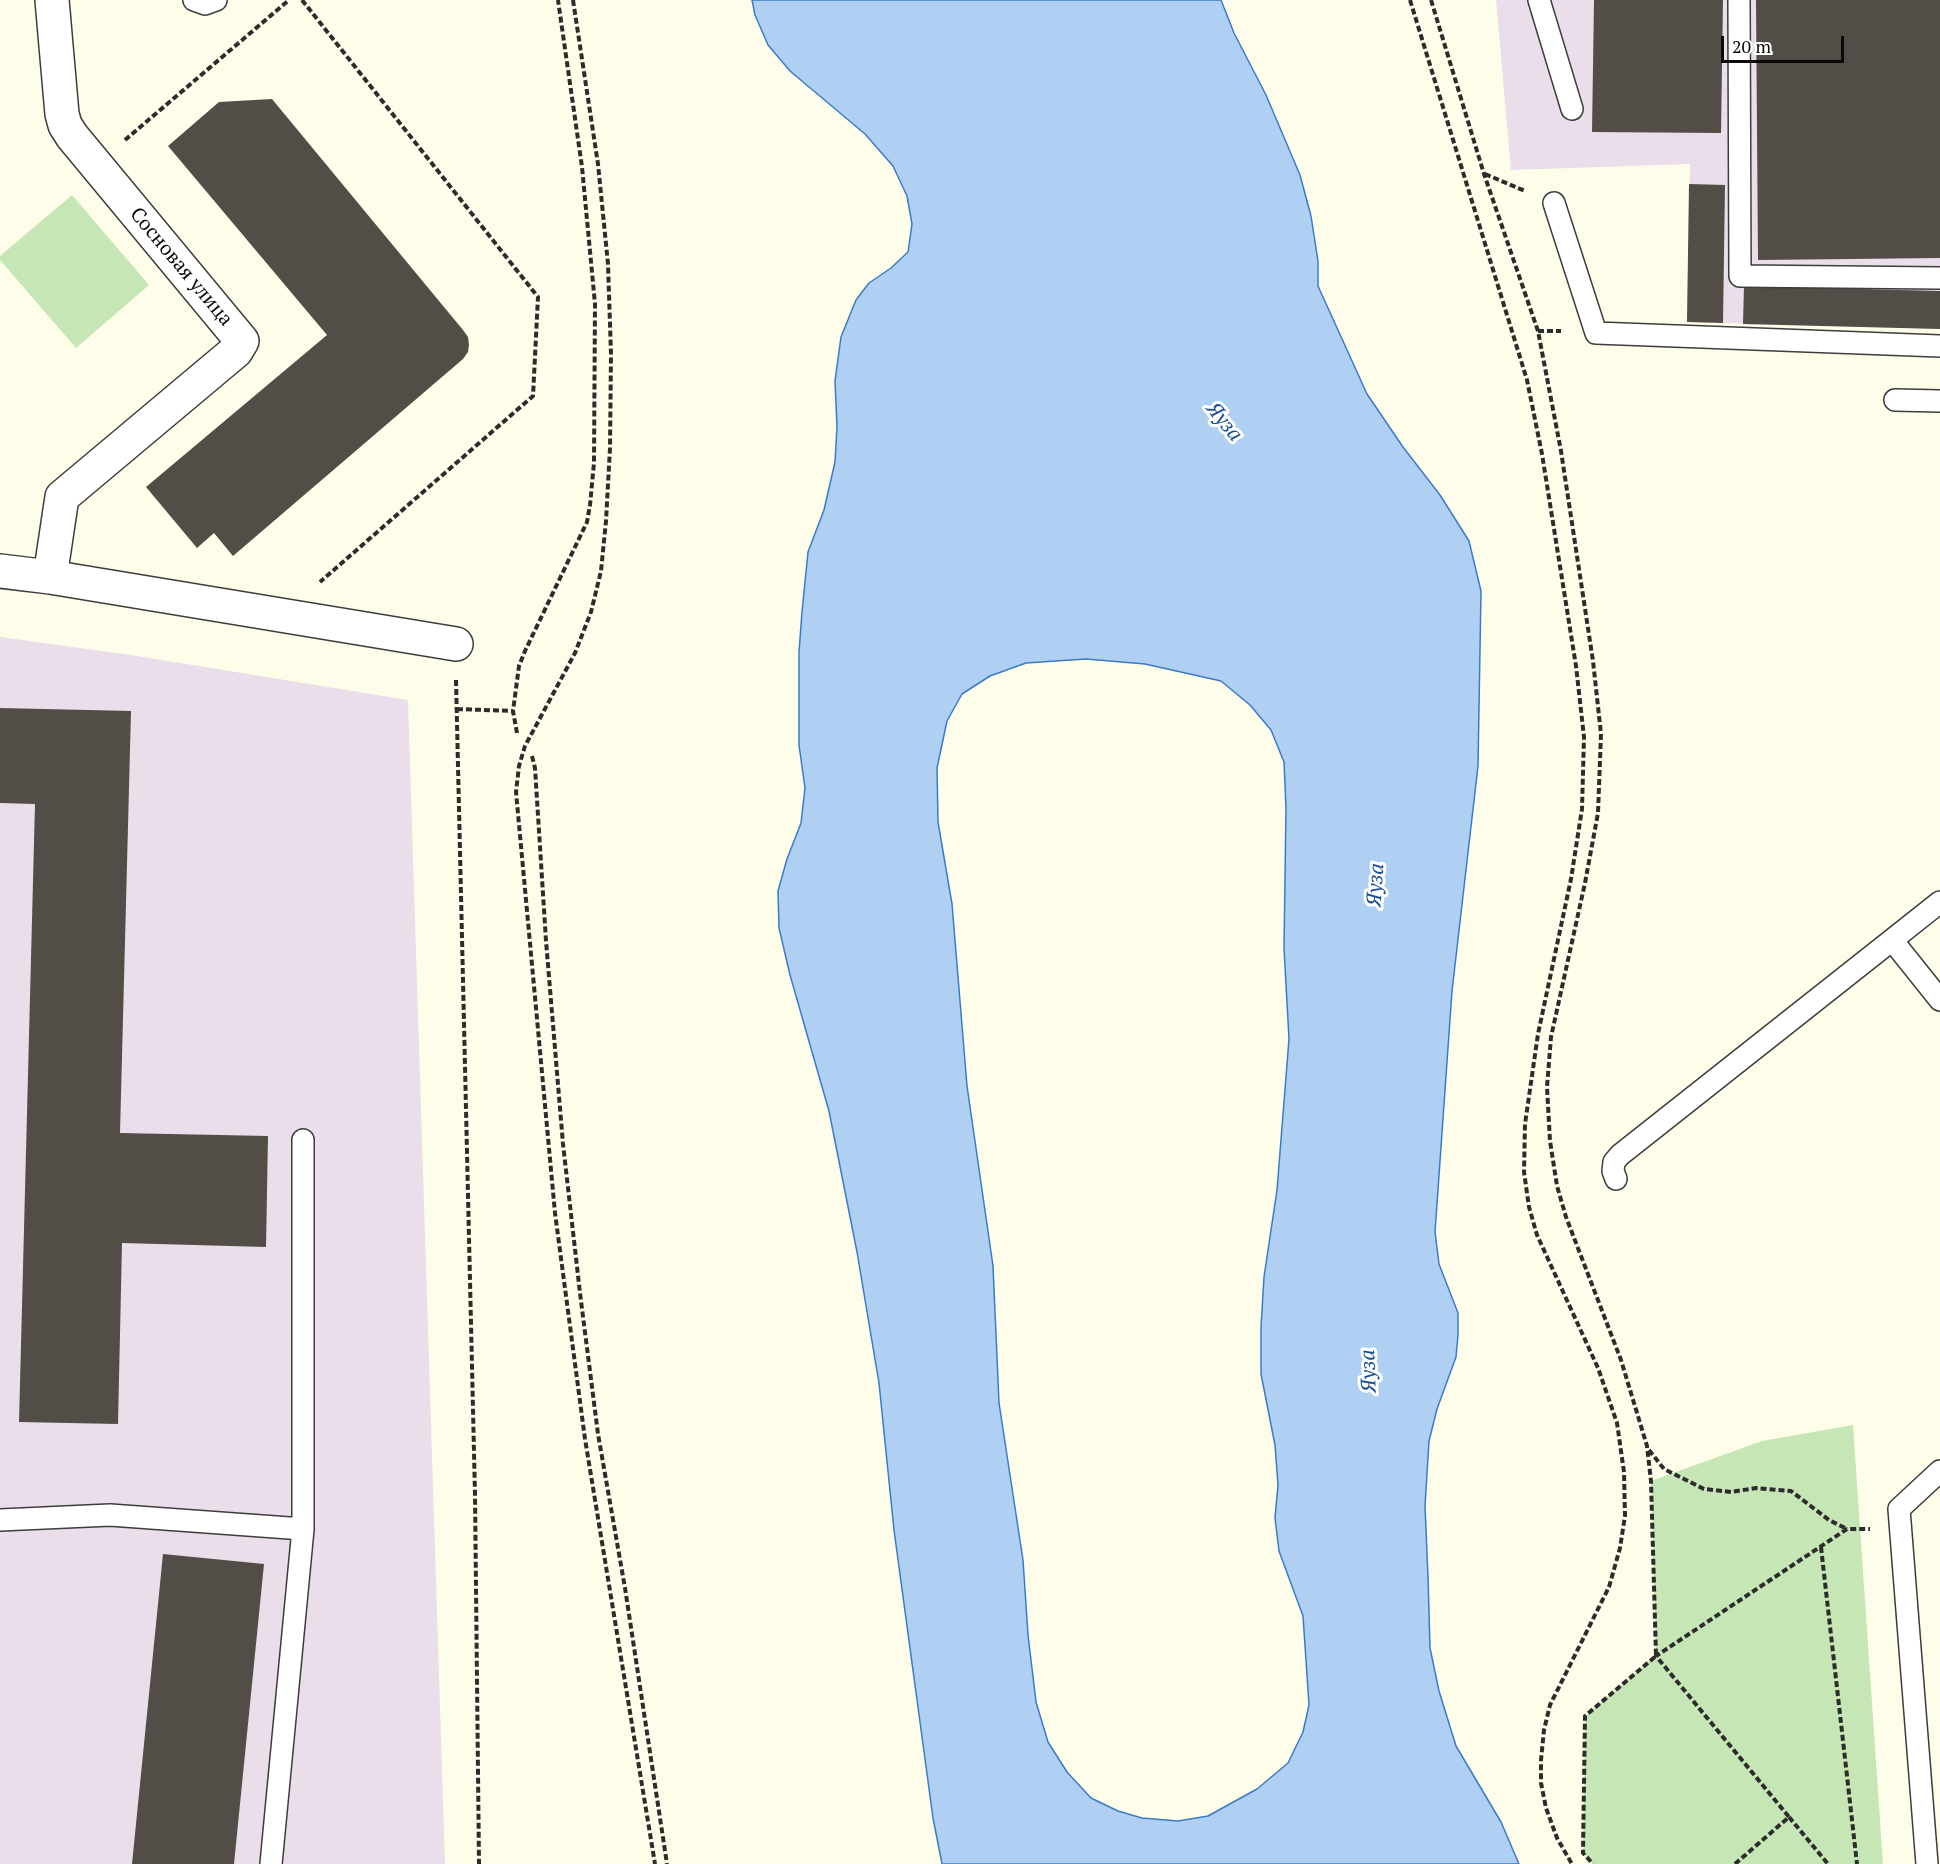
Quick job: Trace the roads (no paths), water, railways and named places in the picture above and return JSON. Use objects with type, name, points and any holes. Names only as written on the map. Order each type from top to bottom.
[{"type":"street","name":"Сосновая улица","points":[[50,577],[62,497],[236,351],[242,341],[72,136],[62,114],[52,0]]},
{"type":"street","points":[[0,571],[50,577],[456,644]]},
{"type":"lane","points":[[194,0],[205,4],[216,0]]},
{"type":"lane","points":[[1539,0],[1572,109]]},
{"type":"lane","points":[[1739,0],[1740,276],[1940,278]]},
{"type":"lane","points":[[1554,203],[1596,333],[1940,346]]},
{"type":"lane","points":[[1895,400],[1940,402]]},
{"type":"lane","points":[[1616,1179],[1613,1171],[1614,1162],[1620,1155],[1940,902]]},
{"type":"lane","points":[[1892,940],[1940,1000]]},
{"type":"lane","points":[[271,1864],[303,1529],[303,1140]]},
{"type":"lane","points":[[1927,1864],[1899,1509],[1940,1471]]},
{"type":"lane","points":[[0,1520],[110,1515],[303,1529]]},
{"type":"water","name":"Яуза","points":[[752,0],[1221,0],[1234,33],[1266,95],[1300,175],[1311,216],[1318,261],[1318,286],[1367,394],[1403,447],[1440,495],[1469,541],[1481,591],[1478,766],[1452,991],[1435,1232],[1439,1264],[1458,1313],[1458,1335],[1456,1357],[1437,1409],[1429,1441],[1425,1506],[1430,1648],[1439,1691],[1456,1746],[1501,1822],[1519,1864],[942,1864],[933,1818],[894,1530],[879,1383],[857,1252],[829,1111],[779,928],[778,891],[801,823],[805,788],[799,745],[799,652],[802,612],[808,552],[824,510],[835,462],[837,427],[835,381],[841,337],[856,300],[869,283],[891,268],[908,252],[912,224],[907,196],[893,166],[865,134],[790,71],[768,45],[755,15]],"holes":[[[1086,659],[1145,664],[1221,681],[1250,705],[1271,730],[1284,762],[1286,808],[1284,948],[1289,1039],[1277,1190],[1264,1277],[1261,1374],[1275,1445],[1278,1485],[1275,1518],[1279,1551],[1303,1616],[1309,1705],[1303,1732],[1288,1763],[1257,1789],[1208,1816],[1178,1821],[1142,1818],[1118,1811],[1091,1798],[1067,1772],[1048,1742],[1036,1702],[1028,1635],[1023,1560],[999,1403],[993,1266],[967,1086],[952,904],[938,822],[937,768],[947,721],[962,694],[990,676],[1026,663]]]}]
